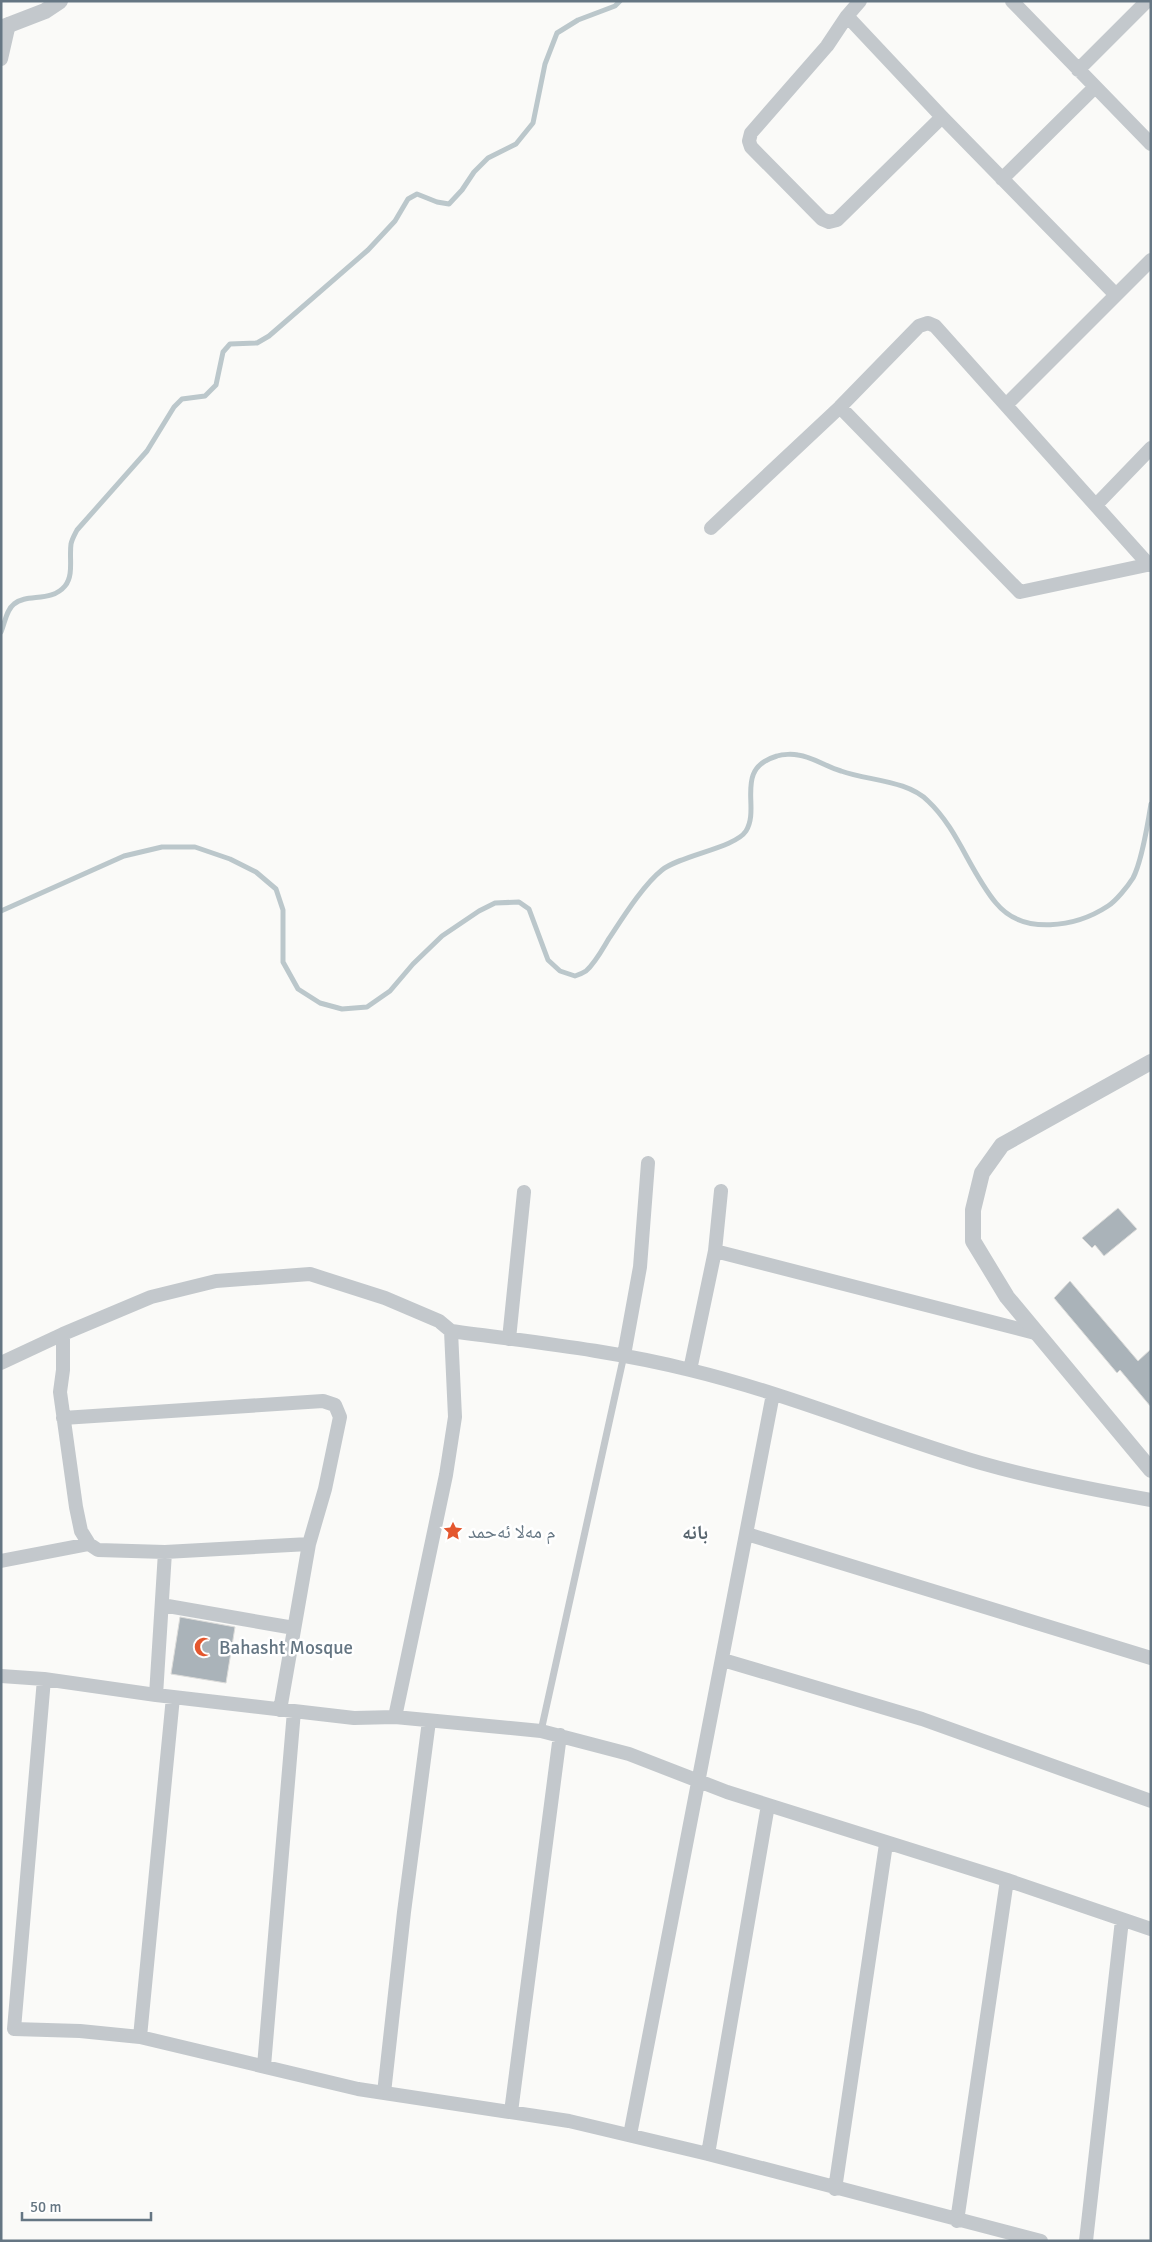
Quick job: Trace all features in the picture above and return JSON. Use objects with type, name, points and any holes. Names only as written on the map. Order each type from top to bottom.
[{"type":"street","points":[[1,59],[4,25],[45,11],[60,1]]},
{"type":"street","points":[[860,1],[847,16],[827,46],[751,133],[749,140],[751,147],[822,219],[830,222],[837,220],[942,117]]},
{"type":"street","points":[[1012,1],[1151,144]]},
{"type":"street","points":[[1078,70],[1147,1]]},
{"type":"street","points":[[847,16],[942,117],[1116,295]]},
{"type":"street","points":[[1002,179],[1095,87]]},
{"type":"street","points":[[1006,405],[1151,260]]},
{"type":"street","points":[[711,528],[840,407],[919,326],[928,323],[935,326],[1150,565]]},
{"type":"street","points":[[840,407],[1020,592],[1150,565]]},
{"type":"street","points":[[1096,505],[1151,448]]},
{"type":"street","points":[[1151,1062],[1002,1145],[982,1173],[973,1210],[973,1241],[1006,1297],[1151,1470]]},
{"type":"street","points":[[624,1355],[640,1267],[648,1163]]},
{"type":"street","points":[[690,1370],[715,1251],[721,1191]]},
{"type":"street","points":[[509,1339],[524,1192]]},
{"type":"street","points":[[715,1251],[1035,1333]]},
{"type":"street","points":[[1,1363],[63,1334],[151,1297],[216,1281],[310,1274],[385,1298],[439,1321],[451,1331],[624,1355],[690,1370],[773,1394],[982,1463],[1071,1486],[1151,1500]]},
{"type":"street","points":[[395,1717],[446,1475],[455,1417],[451,1331]]},
{"type":"street","points":[[63,1334],[63,1370],[60,1392],[63,1418],[81,1532],[89,1544],[98,1550],[104,1551],[164,1552],[309,1544]]},
{"type":"street","points":[[630,2135],[700,1781],[773,1394]]},
{"type":"street","points":[[63,1418],[323,1401],[335,1405],[340,1417],[325,1489],[309,1544],[294,1628],[264,2066]]},
{"type":"street","points":[[747,1534],[1151,1658]]},
{"type":"street","points":[[1,1561],[89,1544]]},
{"type":"street","points":[[156,1695],[164,1552]]},
{"type":"street","points":[[162,1604],[294,1628]]},
{"type":"street","points":[[723,1660],[922,1719],[1151,1801]]},
{"type":"street","points":[[1,1676],[44,1679],[156,1695],[354,1718],[395,1717],[541,1732],[560,1736],[629,1754],[768,1805],[886,1844],[1007,1880],[1151,1929]]},
{"type":"street","points":[[44,1679],[14,2029],[80,2031],[140,2037],[358,2089],[569,2120],[708,2154],[835,2189],[1041,2241]]},
{"type":"street","points":[[140,2037],[173,1696]]},
{"type":"street","points":[[384,2093],[404,1912],[429,1721]]},
{"type":"street","points":[[511,2112],[560,1736]]},
{"type":"street","points":[[708,2154],[768,1805]]},
{"type":"street","points":[[835,2189],[886,1844]]},
{"type":"street","points":[[957,2220],[1007,1880]]},
{"type":"street","points":[[1086,2241],[1122,1920]]},
{"type":"lane","points":[[541,1732],[624,1355]]},
{"type":"building","points":[[1118,1208],[1137,1229],[1104,1256],[1095,1245],[1092,1248],[1082,1238]]},
{"type":"building","points":[[1070,1281],[1138,1361],[1151,1349],[1151,1407],[1120,1370],[1117,1373],[1054,1298]]},
{"type":"building","name":"Bahasht Mosque","points":[[180,1617],[235,1627],[226,1683],[171,1674]]},
{"type":"waterway","points":[[1,632],[7,613],[14,604],[25,599],[53,594],[65,586],[70,572],[71,544],[77,530],[147,451],[174,407],[182,399],[205,396],[216,385],[223,352],[230,344],[257,343],[269,336],[368,250],[395,221],[408,199],[417,194],[437,202],[449,204],[462,190],[474,172],[488,158],[516,144],[533,123],[545,64],[557,33],[578,20],[615,6],[620,1]]},
{"type":"waterway","points":[[1,911],[124,856],[162,847],[195,847],[230,859],[256,872],[276,889],[283,910],[283,962],[298,989],[320,1003],[342,1009],[367,1007],[390,991],[413,964],[442,936],[479,911],[495,903],[519,902],[529,909],[548,960],[560,971],[575,976],[585,972],[640,893],[655,876],[662,870],[682,860],[731,842],[746,831],[750,821],[752,779],[756,770],[764,762],[779,755],[804,756],[841,771],[899,785],[919,794],[928,801],[948,824],[979,878],[996,903],[1007,913],[1020,920],[1035,924],[1050,925],[1081,919],[1108,906],[1118,897],[1131,881],[1136,871],[1151,804]]},
{"type":"place","name":"م مەلا ئەحمد","points":[[453,1531]]},
{"type":"place","name":"Bahasht Mosque","points":[[204,1647]]},
{"type":"district","name":"بانە","points":[[695,1532]]}]
